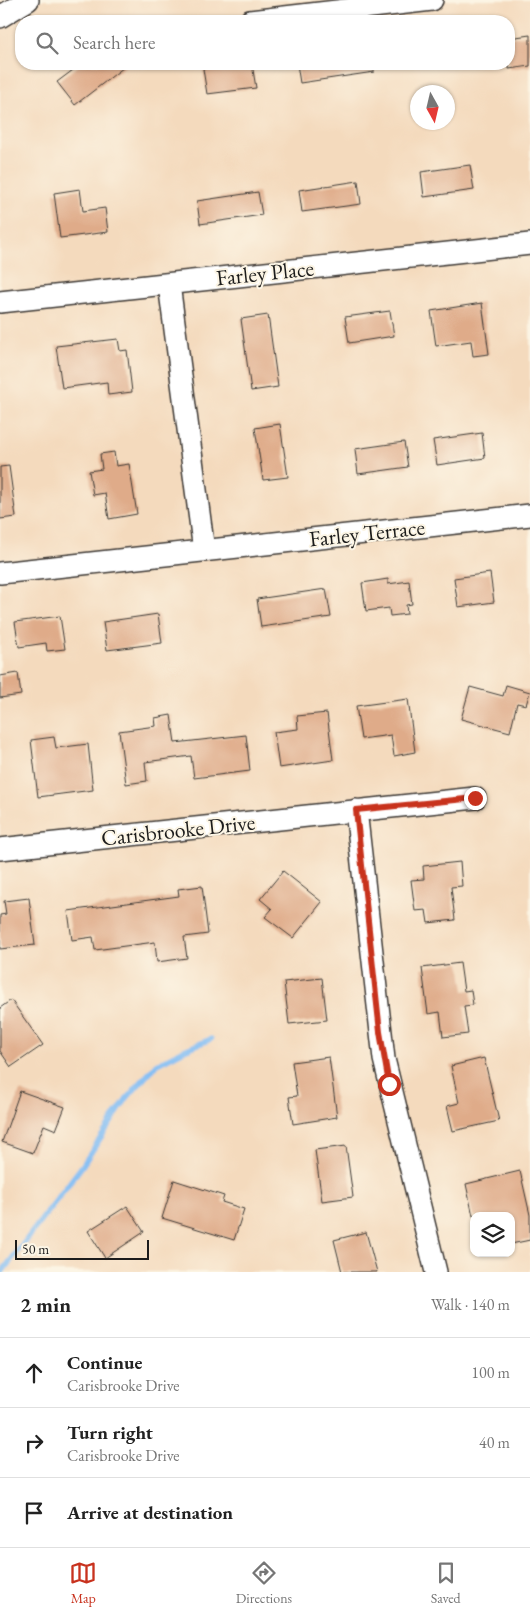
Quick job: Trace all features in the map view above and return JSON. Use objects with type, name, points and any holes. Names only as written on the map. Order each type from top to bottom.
[{"type":"street","points":[[0,17],[28,0]]},
{"type":"street","points":[[302,15],[432,0]]},
{"type":"street","name":"Farley Place","points":[[0,302],[530,244]]},
{"type":"street","points":[[169,284],[204,551]]},
{"type":"street","name":"Farley Terrace","points":[[0,573],[530,516]]},
{"type":"street","name":"Carisbrooke Drive","points":[[0,849],[475,798]]},
{"type":"street","points":[[356,810],[384,1060],[436,1272]]},
{"type":"building","points":[[530,35],[530,66],[515,68],[515,37]]},
{"type":"building","points":[[73,70],[120,70],[75,105],[57,82]]},
{"type":"building","points":[[203,70],[253,70],[256,88],[207,94]]},
{"type":"building","points":[[298,70],[374,70],[374,72],[300,83]]},
{"type":"building","points":[[470,165],[474,190],[424,197],[421,172]]},
{"type":"building","points":[[358,181],[361,204],[302,212],[299,190]]},
{"type":"building","points":[[80,189],[83,211],[105,208],[108,232],[60,238],[54,193]]},
{"type":"building","points":[[258,192],[262,215],[200,224],[197,201]]},
{"type":"building","points":[[482,303],[489,354],[473,356],[471,341],[436,346],[431,311]]},
{"type":"building","points":[[390,311],[394,336],[349,343],[345,317]]},
{"type":"building","points":[[268,315],[278,387],[251,391],[241,319]]},
{"type":"building","points":[[118,339],[120,351],[127,350],[132,392],[108,395],[107,382],[62,388],[56,346]]},
{"type":"building","points":[[280,424],[288,477],[263,480],[255,428]]},
{"type":"building","points":[[482,433],[485,458],[437,465],[433,440]]},
{"type":"building","points":[[404,442],[408,467],[358,474],[355,449]]},
{"type":"building","points":[[114,452],[116,466],[129,464],[137,514],[109,519],[105,493],[93,495],[89,471],[102,469],[100,454]]},
{"type":"building","points":[[9,466],[16,517],[0,519],[0,467]]},
{"type":"building","points":[[490,573],[494,602],[458,607],[454,578]]},
{"type":"building","points":[[388,579],[388,584],[409,581],[412,604],[406,605],[407,614],[390,616],[389,608],[366,611],[362,583]]},
{"type":"building","points":[[326,589],[331,617],[261,627],[257,599]]},
{"type":"building","points":[[158,614],[162,643],[107,650],[103,622]]},
{"type":"building","points":[[60,616],[65,649],[47,651],[46,643],[19,647],[15,622]]},
{"type":"building","points":[[18,673],[21,695],[0,698],[0,676]]},
{"type":"building","points":[[506,685],[530,692],[526,705],[517,703],[510,732],[461,719],[470,687],[503,696]]},
{"type":"building","points":[[408,699],[415,752],[394,756],[391,735],[361,739],[356,706]]},
{"type":"building","points":[[327,713],[333,760],[279,768],[274,732],[298,729],[297,716]]},
{"type":"building","points":[[171,715],[175,743],[246,735],[250,771],[194,778],[191,756],[145,762],[147,781],[126,784],[119,731],[156,726],[155,718]]},
{"type":"building","points":[[54,737],[56,748],[88,744],[93,790],[38,797],[31,740]]},
{"type":"building","points":[[460,862],[462,886],[451,887],[455,920],[428,923],[426,910],[415,911],[411,880],[424,879],[423,866]]},
{"type":"building","points":[[283,871],[322,902],[293,938],[265,917],[272,909],[260,899]]},
{"type":"building","points":[[202,886],[208,934],[184,937],[187,958],[157,962],[155,942],[95,950],[93,937],[72,940],[68,911],[179,896],[178,889]]},
{"type":"building","points":[[29,898],[35,945],[0,949],[0,915],[6,914],[4,901]]},
{"type":"building","points":[[460,963],[464,991],[471,990],[473,1005],[464,1006],[468,1034],[443,1037],[440,1012],[428,1014],[422,968]]},
{"type":"building","points":[[322,978],[327,1020],[289,1024],[284,982]]},
{"type":"building","points":[[11,1000],[43,1045],[11,1067],[0,1051],[0,1008]]},
{"type":"building","points":[[329,1057],[337,1117],[293,1124],[289,1097],[297,1096],[292,1062]]},
{"type":"building","points":[[484,1058],[499,1121],[453,1131],[447,1106],[459,1103],[451,1066]]},
{"type":"building","points":[[20,1091],[65,1107],[56,1130],[44,1125],[33,1153],[2,1142]]},
{"type":"building","points":[[346,1146],[353,1197],[322,1201],[315,1150]]},
{"type":"building","points":[[520,1171],[530,1215],[530,1240],[515,1243],[515,1212],[472,1212],[466,1184]]},
{"type":"building","points":[[174,1180],[224,1196],[222,1202],[244,1209],[234,1240],[162,1218]]},
{"type":"building","points":[[127,1206],[144,1232],[105,1258],[88,1231]]},
{"type":"building","points":[[366,1232],[377,1272],[342,1272],[334,1240]]},
{"type":"waterway","points":[[2,1272],[82,1166],[127,1098],[157,1064],[211,1039]]},
{"type":"route","points":[[389,1084],[380,1032],[356,810],[475,798]]}]
